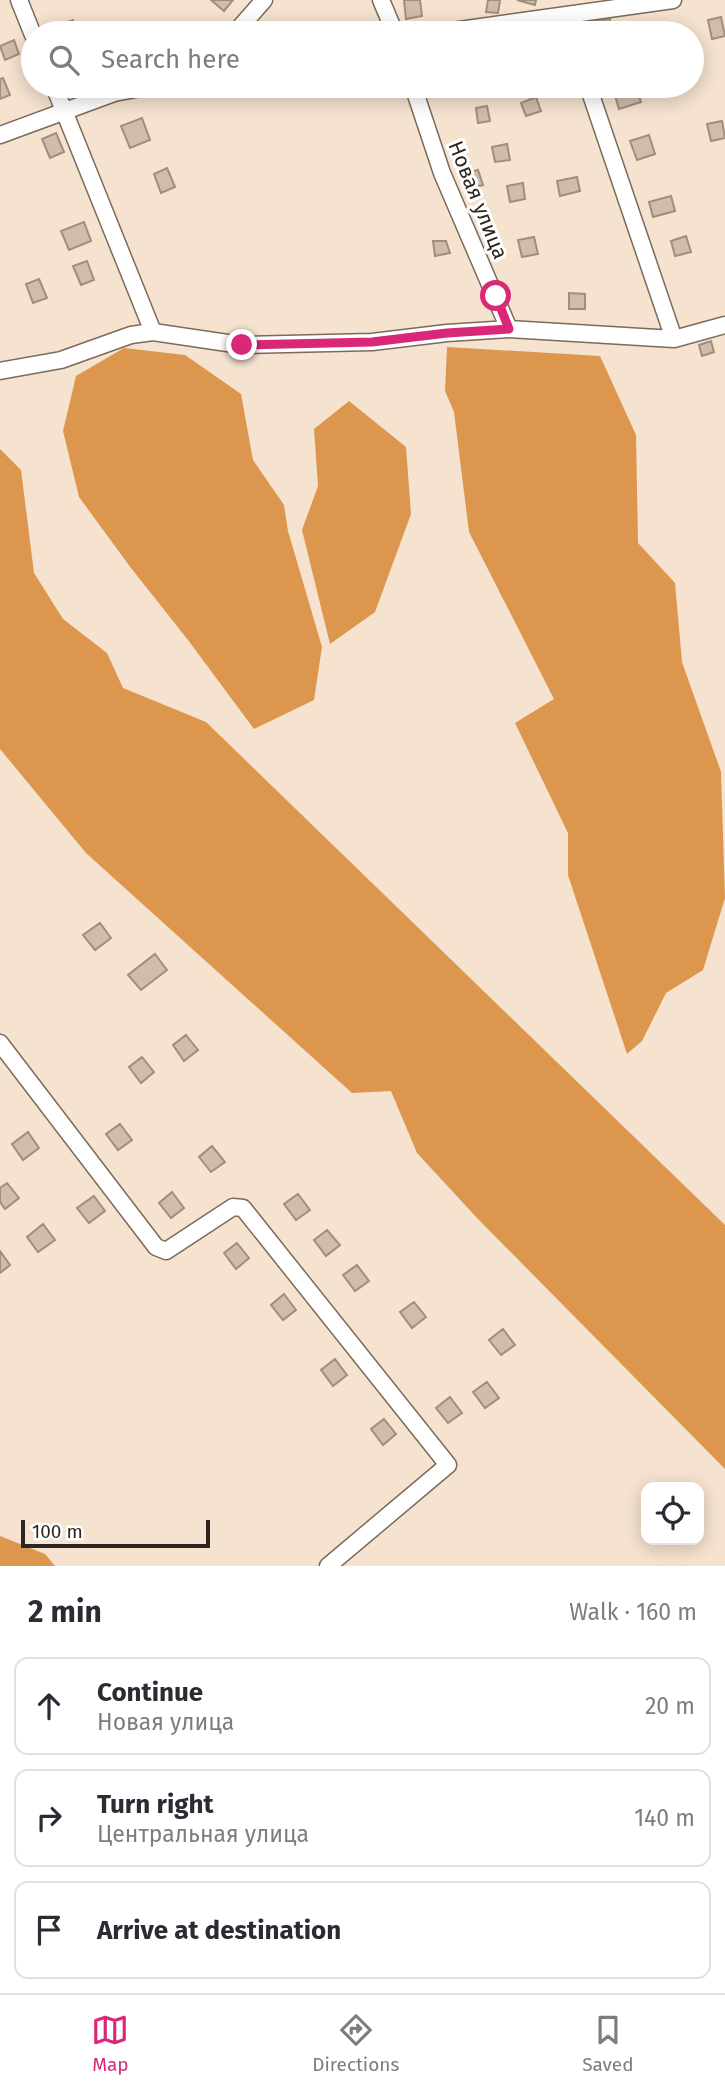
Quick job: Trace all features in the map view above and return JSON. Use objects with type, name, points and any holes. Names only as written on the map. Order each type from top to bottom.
[{"type":"street","points":[[19,0],[27,21]]},
{"type":"street","points":[[246,21],[264,0]]},
{"type":"street","points":[[381,0],[390,21]]},
{"type":"street","points":[[533,21],[673,0]]},
{"type":"street","points":[[564,17],[566,21]]},
{"type":"street","points":[[59,98],[153,332]]},
{"type":"street","points":[[0,135],[101,98]]},
{"type":"street","name":"Новая улица","points":[[417,98],[442,173],[509,329]]},
{"type":"street","points":[[591,98],[674,339]]},
{"type":"street","points":[[0,371],[61,360],[131,335],[153,332],[242,345],[372,342],[509,329],[674,339],[725,325]]},
{"type":"street","points":[[0,1043],[156,1247],[166,1251],[233,1207],[243,1208],[448,1465],[328,1566]]},
{"type":"shaded area","points":[[447,347],[600,356],[636,435],[638,543],[675,583],[682,662],[721,772],[725,898],[703,970],[666,993],[642,1041],[627,1054],[568,875],[568,833],[515,723],[554,699],[469,532],[454,412],[445,391]]},
{"type":"shaded area","points":[[124,348],[185,355],[241,394],[253,460],[284,505],[288,531],[322,647],[314,700],[254,729],[79,497],[63,431],[76,376]]},
{"type":"shaded area","points":[[349,401],[406,447],[411,514],[375,612],[330,644],[302,530],[318,486],[314,429]]},
{"type":"shaded area","points":[[0,449],[21,470],[34,573],[63,619],[107,653],[123,688],[206,722],[725,1225],[725,1469],[478,1219],[417,1153],[391,1091],[352,1093],[86,853],[0,749]]},
{"type":"shaded area","points":[[0,1536],[45,1554],[55,1566],[0,1566]]},
{"type":"building","points":[[211,0],[233,0],[224,11]]},
{"type":"building","points":[[404,0],[420,0],[422,16],[406,19]]},
{"type":"building","points":[[488,0],[500,0],[498,13],[486,12]]},
{"type":"building","points":[[517,0],[536,0],[535,5]]},
{"type":"building","points":[[721,17],[725,36],[712,39],[708,20]]},
{"type":"building","points":[[14,40],[19,54],[5,60],[0,46]]},
{"type":"building","points":[[3,78],[10,95],[0,99],[0,79]]},
{"type":"building","points":[[536,98],[541,111],[526,116],[521,103]]},
{"type":"building","points":[[616,98],[640,98],[641,102],[619,109]]},
{"type":"building","points":[[487,106],[490,121],[478,123],[476,108]]},
{"type":"building","points":[[142,118],[150,140],[130,148],[121,126]]},
{"type":"building","points":[[722,121],[725,138],[711,141],[707,124]]},
{"type":"building","points":[[56,133],[64,152],[50,158],[42,139]]},
{"type":"building","points":[[649,135],[655,154],[637,160],[630,141]]},
{"type":"building","points":[[507,144],[510,160],[495,162],[492,147]]},
{"type":"building","points":[[167,168],[175,187],[161,193],[154,174]]},
{"type":"building","points":[[478,170],[483,185],[468,189],[463,174]]},
{"type":"building","points":[[577,177],[580,191],[560,196],[557,181]]},
{"type":"building","points":[[523,183],[525,199],[510,202],[507,186]]},
{"type":"building","points":[[671,196],[675,211],[653,217],[649,202]]},
{"type":"building","points":[[84,222],[91,241],[69,250],[61,231]]},
{"type":"building","points":[[686,236],[691,252],[675,256],[671,241]]},
{"type":"building","points":[[534,237],[538,254],[522,257],[518,240]]},
{"type":"building","points":[[433,241],[446,241],[450,253],[435,256]]},
{"type":"building","points":[[87,261],[94,280],[81,285],[73,266]]},
{"type":"building","points":[[39,279],[47,298],[33,303],[26,284]]},
{"type":"building","points":[[569,293],[585,294],[585,309],[569,309]]},
{"type":"building","points":[[711,341],[714,352],[702,356],[699,345]]},
{"type":"building","points":[[100,923],[111,938],[95,950],[83,935]]},
{"type":"building","points":[[155,954],[167,970],[141,990],[128,975]]},
{"type":"building","points":[[186,1035],[198,1050],[184,1061],[173,1045]]},
{"type":"building","points":[[142,1057],[154,1072],[141,1083],[129,1067]]},
{"type":"building","points":[[120,1124],[132,1140],[118,1150],[106,1134]]},
{"type":"building","points":[[28,1132],[39,1148],[23,1160],[12,1144]]},
{"type":"building","points":[[212,1146],[225,1162],[211,1172],[199,1157]]},
{"type":"building","points":[[7,1183],[19,1198],[5,1209],[0,1202],[0,1188]]},
{"type":"building","points":[[172,1192],[184,1208],[171,1218],[159,1203]]},
{"type":"building","points":[[298,1194],[310,1210],[296,1220],[284,1204]]},
{"type":"building","points":[[94,1196],[105,1211],[89,1223],[77,1208]]},
{"type":"building","points":[[43,1224],[55,1240],[38,1252],[27,1237]]},
{"type":"building","points":[[327,1230],[340,1245],[326,1256],[314,1240]]},
{"type":"building","points":[[237,1243],[249,1258],[236,1269],[224,1253]]},
{"type":"building","points":[[0,1251],[10,1265],[0,1273]]},
{"type":"building","points":[[357,1265],[369,1281],[355,1291],[343,1275]]},
{"type":"building","points":[[284,1294],[296,1310],[283,1320],[271,1305]]},
{"type":"building","points":[[414,1302],[426,1317],[412,1328],[400,1312]]},
{"type":"building","points":[[503,1329],[515,1345],[501,1355],[489,1340]]},
{"type":"building","points":[[335,1359],[347,1375],[333,1386],[321,1370]]},
{"type":"building","points":[[487,1382],[499,1398],[485,1408],[473,1392]]},
{"type":"building","points":[[450,1397],[462,1413],[448,1423],[436,1408]]},
{"type":"building","points":[[384,1419],[396,1434],[383,1445],[371,1429]]},
{"type":"route","points":[[242,345],[372,342],[509,329],[496,296]]}]
